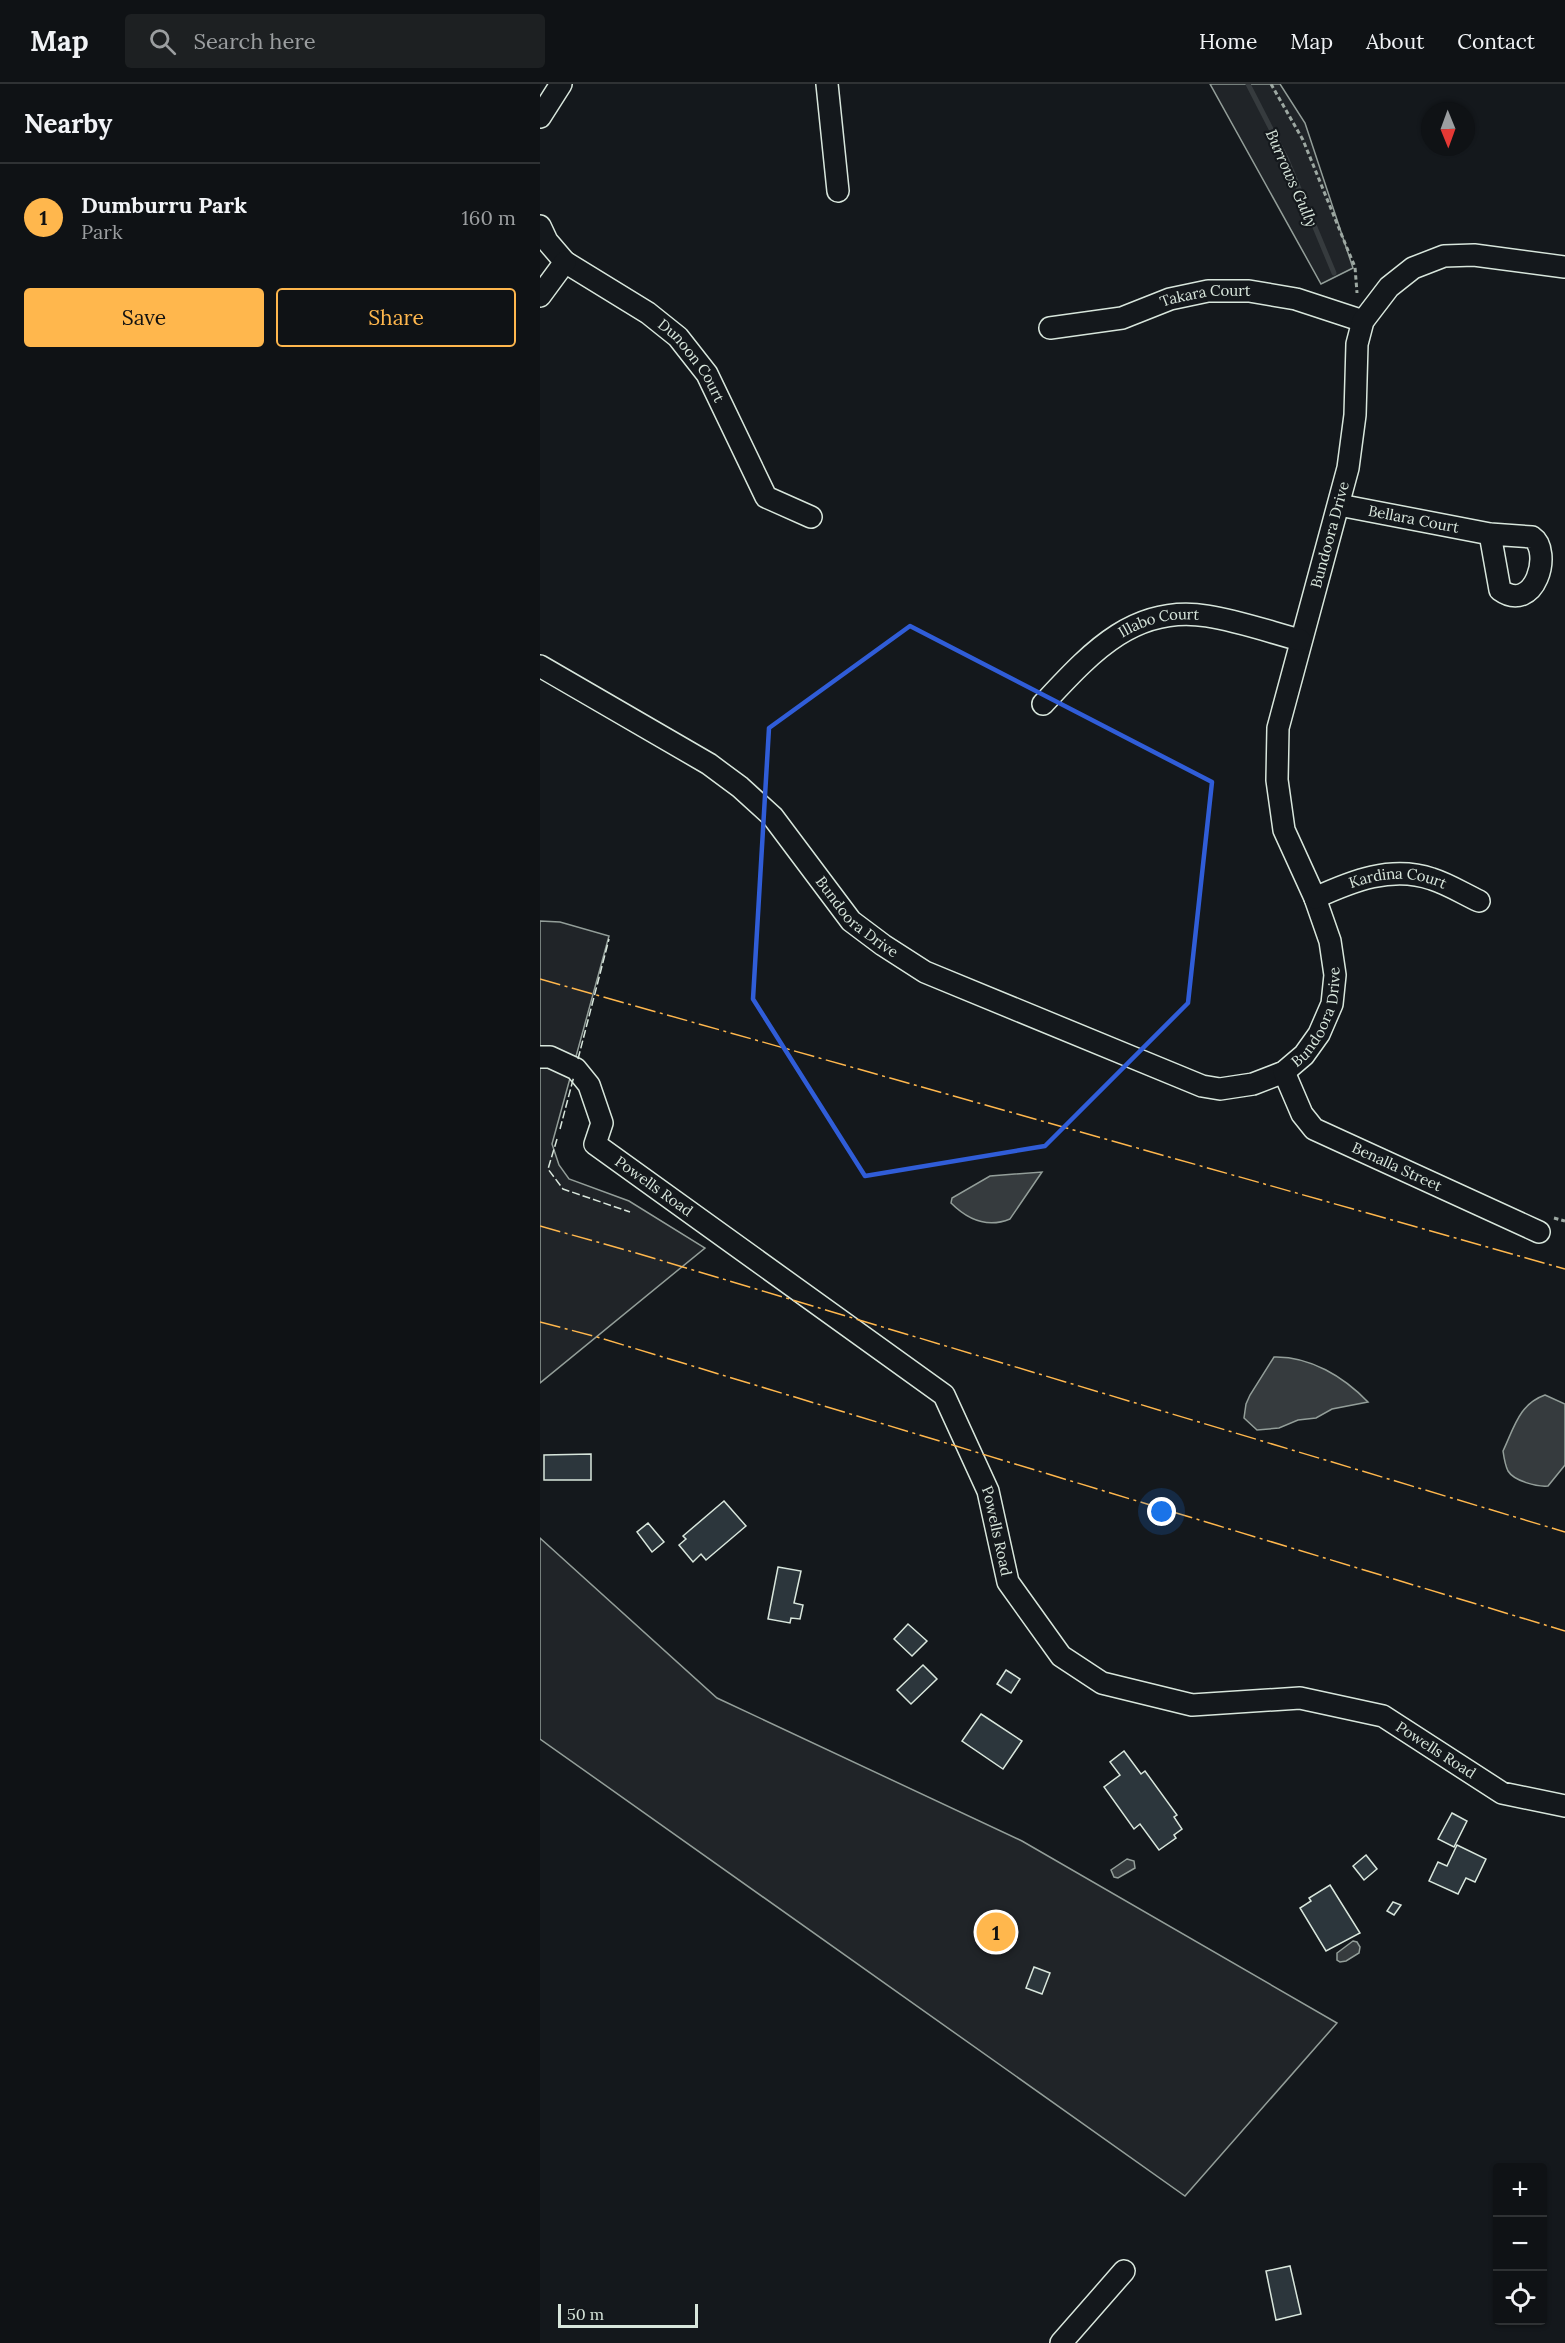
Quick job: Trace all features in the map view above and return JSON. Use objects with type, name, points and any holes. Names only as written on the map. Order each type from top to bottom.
[{"type":"street","points":[[541,112],[561,84]]},
{"type":"street","points":[[827,84],[838,191]]},
{"type":"street","name":"Dunoon Court","points":[[540,226],[547,241],[565,262],[648,313],[678,337],[707,374],[766,497],[811,517]]},
{"type":"street","name":"Bundoora Drive","points":[[540,666],[709,765],[740,787],[773,817],[851,921],[924,972],[1202,1086],[1220,1089],[1253,1084],[1284,1072],[1304,1055],[1319,1034],[1332,1004],[1335,975],[1330,941],[1315,898],[1284,830],[1276,780],[1278,728],[1348,468],[1355,415],[1357,344],[1363,321],[1389,287],[1413,268],[1444,256],[1474,255],[1565,267]]},
{"type":"street","points":[[540,296],[565,262]]},
{"type":"street","name":"Takara Court","points":[[1050,327],[1122,318],[1170,299],[1208,291],[1249,291],[1296,299],[1363,321]]},
{"type":"street","name":"Bellara Court","points":[[1339,505],[1490,534]]},
{"type":"street","name":"Illabo Court","points":[[1042,705],[1079,665],[1107,642],[1127,628],[1152,618],[1177,614],[1207,616],[1300,640]]},
{"type":"street","name":"Kardina Court","points":[[1315,898],[1349,882],[1399,872],[1432,878],[1479,901]]},
{"type":"street","name":"Powells Road","points":[[540,1057],[550,1057],[576,1069],[589,1085],[602,1123],[596,1144],[944,1395],[988,1491],[1008,1582],[1061,1656],[1102,1683],[1192,1705],[1300,1698],[1383,1716],[1502,1793],[1565,1806]]},
{"type":"street","name":"Benalla Street","points":[[1284,1072],[1302,1114],[1314,1129],[1539,1232]]},
{"type":"street","points":[[1061,2343],[1124,2271]]},
{"type":"path","points":[[1271,84],[1303,140],[1355,267],[1357,293]]},
{"type":"highlighted area","points":[[910,626],[1212,782],[1188,1003],[1045,1146],[865,1176],[753,999],[769,728]]},
{"type":"shaded area","points":[[1210,84],[1280,84],[1305,123],[1353,268],[1321,284]]},
{"type":"shaded area","points":[[540,921],[560,922],[609,936],[552,1144],[559,1165],[569,1179],[629,1201],[705,1248],[540,1383]]},
{"type":"shaded area","points":[[1042,1172],[1010,1219],[1002,1222],[979,1221],[964,1214],[951,1203],[952,1198],[990,1176]]},
{"type":"shaded area","points":[[1274,1357],[1300,1360],[1326,1370],[1348,1384],[1368,1402],[1332,1409],[1316,1418],[1298,1420],[1279,1428],[1257,1430],[1244,1418],[1246,1404]]},
{"type":"shaded area","points":[[1545,1395],[1565,1404],[1565,1465],[1548,1486],[1526,1483],[1511,1475],[1506,1466],[1503,1451],[1523,1411],[1529,1404]]},
{"type":"shaded area","points":[[540,1538],[717,1698],[1022,1841],[1337,2023],[1185,2196],[540,1739]]},
{"type":"shaded area","points":[[1127,1859],[1134,1861],[1135,1868],[1118,1878],[1114,1877],[1111,1870]]},
{"type":"shaded area","points":[[1353,1941],[1357,1942],[1360,1947],[1359,1953],[1346,1961],[1337,1960],[1337,1953]]},
{"type":"building","points":[[591,1454],[591,1480],[544,1480],[544,1455]]},
{"type":"building","points":[[724,1501],[746,1526],[706,1560],[701,1554],[693,1562],[679,1545],[686,1539],[683,1536]]},
{"type":"building","points":[[648,1523],[664,1542],[652,1552],[637,1532]]},
{"type":"building","points":[[778,1567],[801,1571],[794,1603],[803,1605],[800,1619],[791,1618],[790,1623],[768,1619]]},
{"type":"building","points":[[908,1624],[927,1641],[912,1656],[894,1639]]},
{"type":"building","points":[[923,1665],[937,1679],[911,1704],[897,1690]]},
{"type":"building","points":[[1006,1670],[1020,1679],[1011,1693],[997,1684]]},
{"type":"building","points":[[981,1714],[1022,1741],[1003,1769],[962,1741]]},
{"type":"building","points":[[1124,1751],[1141,1774],[1145,1771],[1177,1815],[1174,1817],[1182,1829],[1174,1835],[1176,1838],[1159,1850],[1140,1824],[1134,1829],[1104,1787],[1120,1775],[1110,1762]]},
{"type":"building","points":[[1452,1813],[1467,1821],[1454,1847],[1438,1839]]},
{"type":"building","points":[[1457,1845],[1486,1859],[1475,1882],[1466,1878],[1458,1894],[1429,1881],[1438,1862],[1447,1866]]},
{"type":"building","points":[[1366,1855],[1377,1869],[1364,1880],[1353,1866]]},
{"type":"building","points":[[1330,1885],[1360,1933],[1326,1951],[1300,1908],[1311,1901],[1309,1898]]},
{"type":"building","points":[[1393,1902],[1401,1905],[1394,1915],[1387,1911]]},
{"type":"building","points":[[1034,1967],[1050,1973],[1042,1994],[1026,1988]]},
{"type":"building","points":[[1290,2266],[1301,2314],[1276,2320],[1266,2271]]},
{"type":"waterway","name":"Burrows Gully","points":[[1248,84],[1287,160],[1334,273]]},
{"type":"fence","points":[[578,1059],[609,939]]},
{"type":"fence","points":[[560,1129],[574,1076]]},
{"type":"fence","points":[[557,1139],[548,1169],[563,1189],[630,1212]]},
{"type":"power","points":[[540,979],[1565,1269]]},
{"type":"power","points":[[540,1226],[1565,1532]]},
{"type":"power","points":[[540,1322],[597,1337],[1565,1631]]},
{"type":"place","name":"Dumburru Park","points":[[996,1932]]}]
